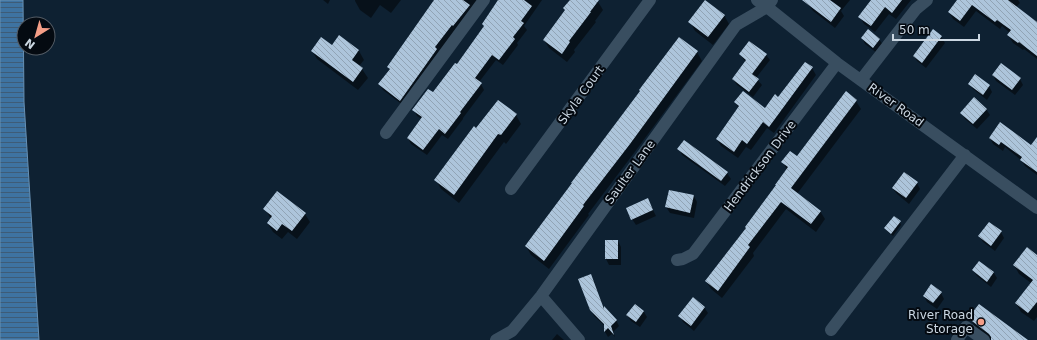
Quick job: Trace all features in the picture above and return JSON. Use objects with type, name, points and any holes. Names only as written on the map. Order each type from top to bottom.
[{"type":"street","points":[[386,133],[484,0]]},
{"type":"street","name":"Skyla Court","points":[[511,190],[650,0]]},
{"type":"street","points":[[861,80],[916,8],[927,0]]},
{"type":"street","name":"River Road","points":[[766,2],[837,63],[1037,208]]},
{"type":"street","name":"Saulter Lane","points":[[496,340],[512,331],[540,296],[736,25],[766,2]]},
{"type":"street","name":"Hendrickson Drive","points":[[677,260],[693,254],[837,63]]},
{"type":"street","points":[[831,330],[965,155]]},
{"type":"street","points":[[540,296],[579,340]]},
{"type":"street","points":[[957,340],[966,327],[984,340]]},
{"type":"water","points":[[0,0],[23,0],[23,16],[16,16],[16,56],[24,56],[24,102],[39,340],[0,340]]},
{"type":"building","points":[[434,0],[463,0],[470,5],[435,47],[437,49],[400,101],[378,84],[390,69],[387,67]]},
{"type":"building","points":[[498,0],[524,0],[532,6],[521,21],[524,23],[513,37],[515,39],[499,60],[492,55],[475,78],[482,83],[460,112],[461,113],[445,134],[439,129],[423,150],[407,138],[422,117],[412,110],[428,89],[433,92],[455,63],[457,64],[484,26],[482,24]]},
{"type":"building","points":[[570,0],[599,0],[569,41],[570,42],[562,54],[543,40],[565,10],[563,8]]},
{"type":"building","points":[[705,0],[725,15],[708,37],[688,22]]},
{"type":"building","points":[[802,0],[830,0],[841,8],[831,22]]},
{"type":"building","points":[[871,0],[902,0],[892,13],[885,7],[871,26],[858,17]]},
{"type":"building","points":[[957,0],[1008,0],[1037,22],[1037,56],[1007,35],[1011,30],[997,20],[995,22],[972,5],[960,21],[948,12]]},
{"type":"building","points":[[868,29],[880,39],[873,48],[861,38]]},
{"type":"building","points":[[933,29],[942,36],[922,63],[913,56]]},
{"type":"building","points":[[339,35],[359,50],[352,60],[363,68],[353,82],[311,51],[321,37],[332,45]]},
{"type":"building","points":[[679,37],[698,51],[583,205],[584,206],[544,261],[525,246]]},
{"type":"building","points":[[749,41],[767,54],[752,74],[759,79],[749,92],[732,79],[746,60],[739,54]]},
{"type":"building","points":[[805,62],[813,67],[769,127],[763,122],[747,144],[742,140],[734,152],[716,139],[739,106],[734,102],[743,91],[765,108],[775,94],[778,97]]},
{"type":"building","points":[[1001,63],[1021,78],[1012,90],[992,75]]},
{"type":"building","points":[[975,74],[990,85],[983,95],[968,84]]},
{"type":"building","points":[[846,91],[857,100],[791,188],[821,211],[811,224],[781,202],[748,245],[750,247],[718,291],[705,281],[746,228],[745,227],[788,167],[781,162],[790,151],[797,156]]},
{"type":"building","points":[[974,97],[987,109],[973,124],[960,113]]},
{"type":"building","points":[[498,100],[517,114],[501,135],[498,134],[454,195],[434,180],[474,126],[476,128]]},
{"type":"building","points":[[1000,122],[1031,145],[1037,137],[1037,172],[1020,160],[1022,157],[1001,142],[999,145],[989,138]]},
{"type":"building","points":[[684,140],[728,172],[721,181],[677,149]]},
{"type":"building","points":[[904,172],[918,182],[906,198],[892,188]]},
{"type":"building","points":[[669,190],[694,195],[690,213],[665,207]]},
{"type":"building","points":[[277,191],[306,213],[292,231],[282,224],[277,231],[267,223],[272,216],[263,209]]},
{"type":"building","points":[[648,198],[653,210],[631,220],[626,208]]},
{"type":"building","points":[[894,216],[901,221],[891,234],[884,228]]},
{"type":"building","points":[[989,222],[1002,231],[991,246],[978,236]]},
{"type":"building","points":[[605,240],[618,240],[618,259],[605,259]]},
{"type":"building","points":[[1027,247],[1037,255],[1037,302],[1028,313],[1015,303],[1033,280],[1013,265]]},
{"type":"building","points":[[979,261],[994,272],[987,282],[972,270]]},
{"type":"building","points":[[591,274],[604,309],[604,306],[617,320],[611,326],[614,335],[608,328],[604,332],[604,324],[590,310],[578,279]]},
{"type":"building","points":[[931,284],[942,292],[933,303],[923,296]]},
{"type":"building","points":[[693,297],[705,307],[691,326],[678,316]]},
{"type":"building","points":[[635,304],[644,311],[636,322],[626,315]]},
{"type":"building","points":[[979,304],[1028,340],[991,340],[989,334],[968,318]]},
{"type":"place","name":"River Road Storage","points":[[981,322]]}]
